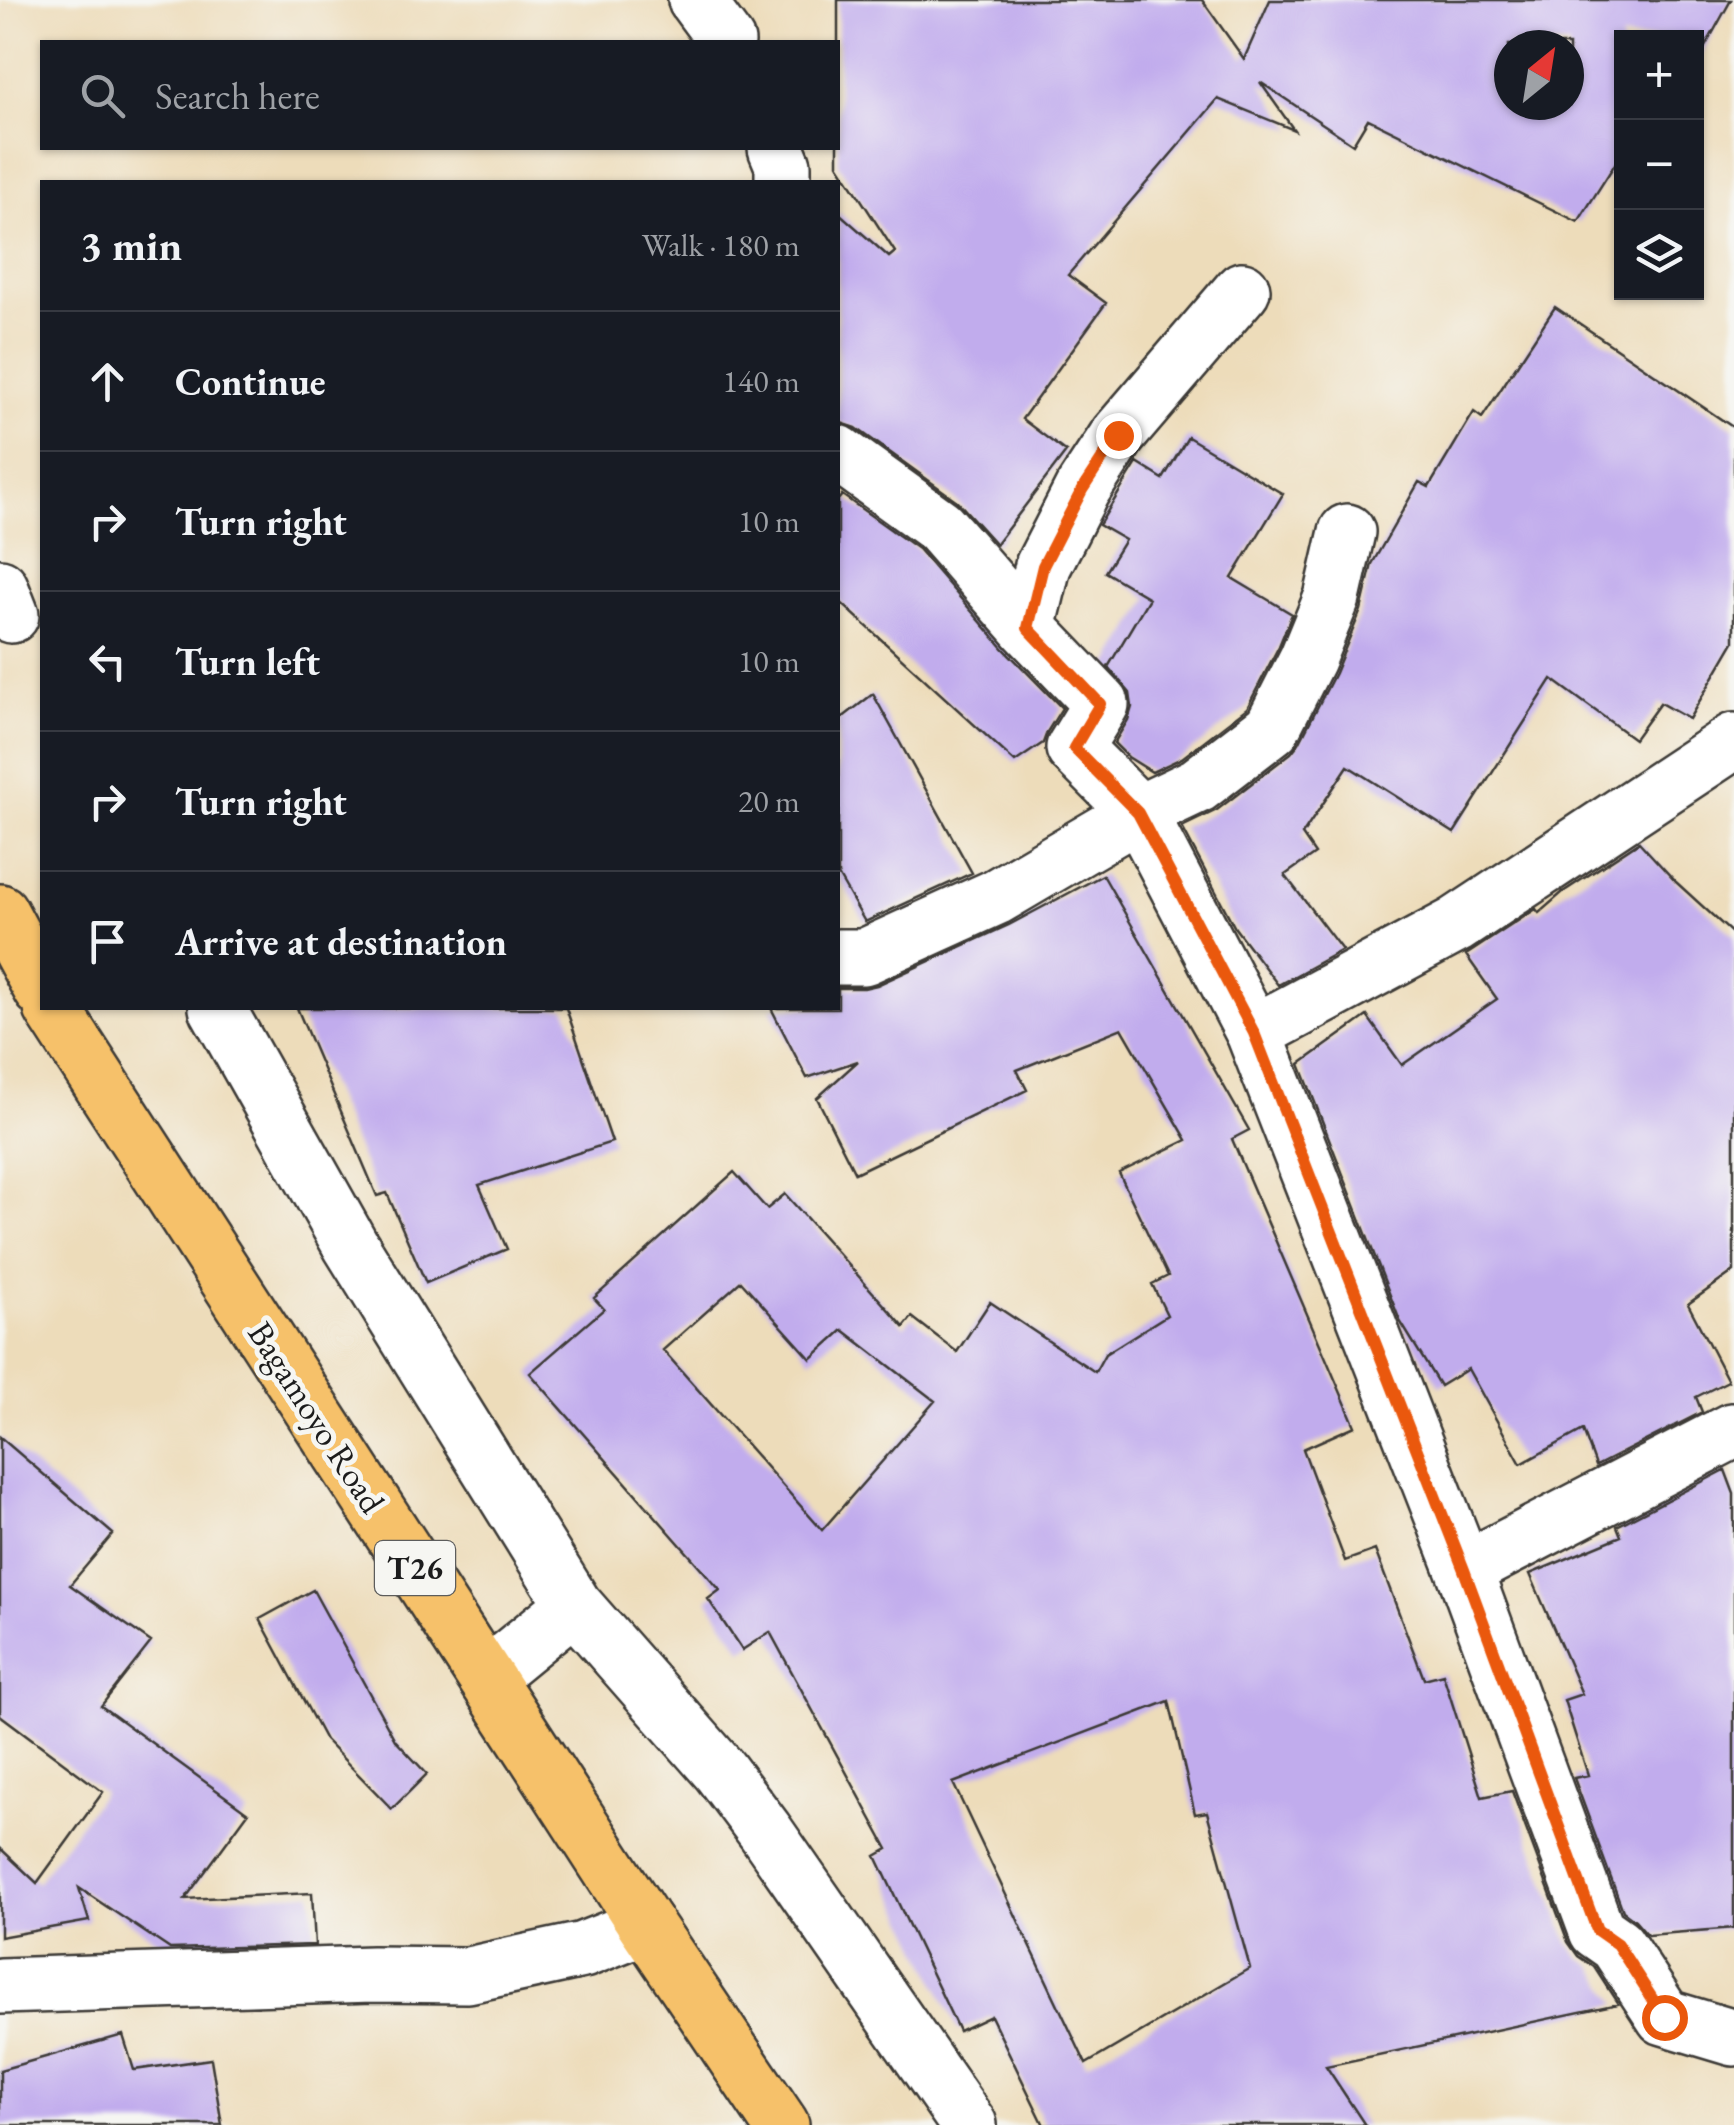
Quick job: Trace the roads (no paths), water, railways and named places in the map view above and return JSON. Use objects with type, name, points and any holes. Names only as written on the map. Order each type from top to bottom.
[{"type":"highway","points":[[0,912],[40,986]]},
{"type":"highway","name":"Bagamoyo Road","points":[[53,1010],[646,1926],[782,2125]]},
{"type":"street","points":[[696,0],[726,40]]},
{"type":"street","points":[[777,150],[784,165],[783,180]]},
{"type":"street","points":[[1028,628],[1043,566],[1082,490],[1118,435],[1242,290]]},
{"type":"street","points":[[840,453],[940,526],[1100,704],[1074,748],[1138,813],[1254,1033],[1464,1570],[1597,1930],[1617,1944],[1664,2017],[1734,2038]]},
{"type":"street","points":[[840,958],[864,957],[996,897],[1138,813],[1198,785],[1272,728],[1332,598],[1347,532]]},
{"type":"street","points":[[1254,1033],[1456,924],[1734,741]]},
{"type":"street","points":[[218,1010],[351,1246],[574,1605],[720,1771],[969,2125]]},
{"type":"street","points":[[1464,1570],[1732,1430]]},
{"type":"street","points":[[486,1678],[574,1605]]},
{"type":"street","points":[[0,1986],[372,1974],[468,1975],[583,1950],[646,1926]]}]
